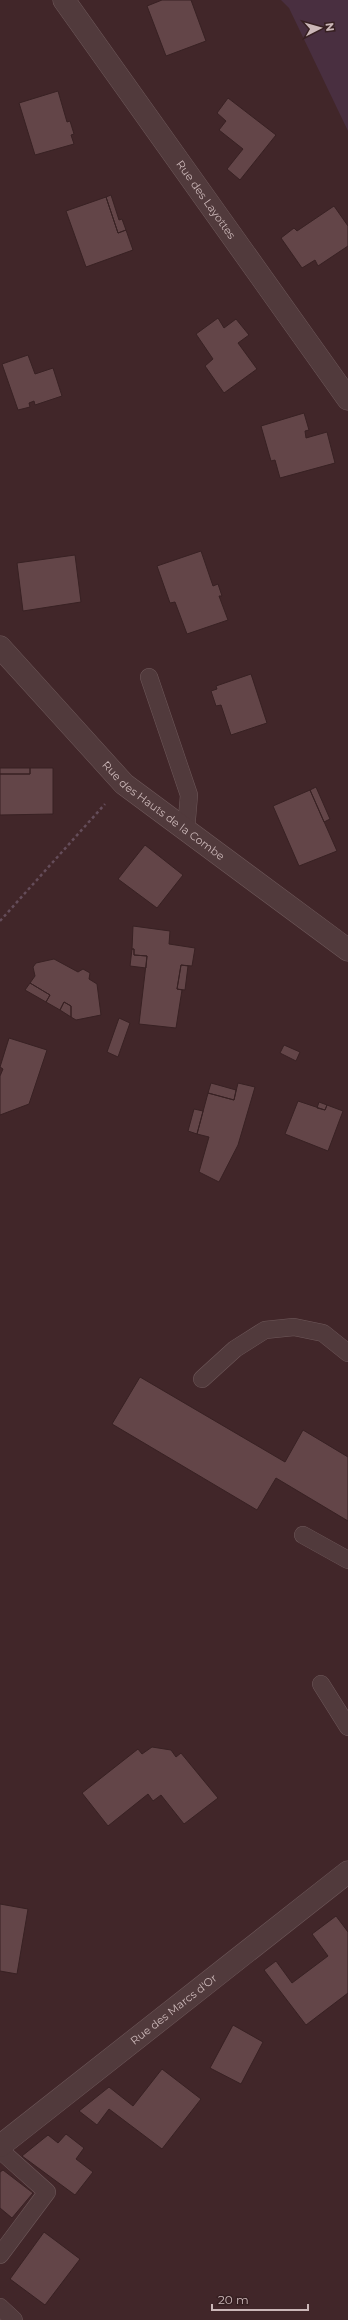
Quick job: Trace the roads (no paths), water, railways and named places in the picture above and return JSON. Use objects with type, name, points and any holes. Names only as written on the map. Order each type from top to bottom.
[{"type":"street","name":"Rue des Layottes","points":[[64,0],[348,399]]},
{"type":"street","name":"Rue des Hauts de la Combe","points":[[0,648],[124,784],[348,950]]},
{"type":"street","name":"Rue des Marcs d'Or","points":[[0,2146],[348,1872]]},
{"type":"lane","points":[[150,677],[189,795],[186,830]]},
{"type":"lane","points":[[202,1379],[235,1349],[265,1330],[294,1326],[323,1333],[348,1353]]},
{"type":"lane","points":[[303,1535],[348,1560]]},
{"type":"lane","points":[[321,1684],[348,1727]]},
{"type":"lane","points":[[0,2150],[47,2192],[0,2255]]},
{"type":"lane","points":[[0,2307],[14,2320]]}]
